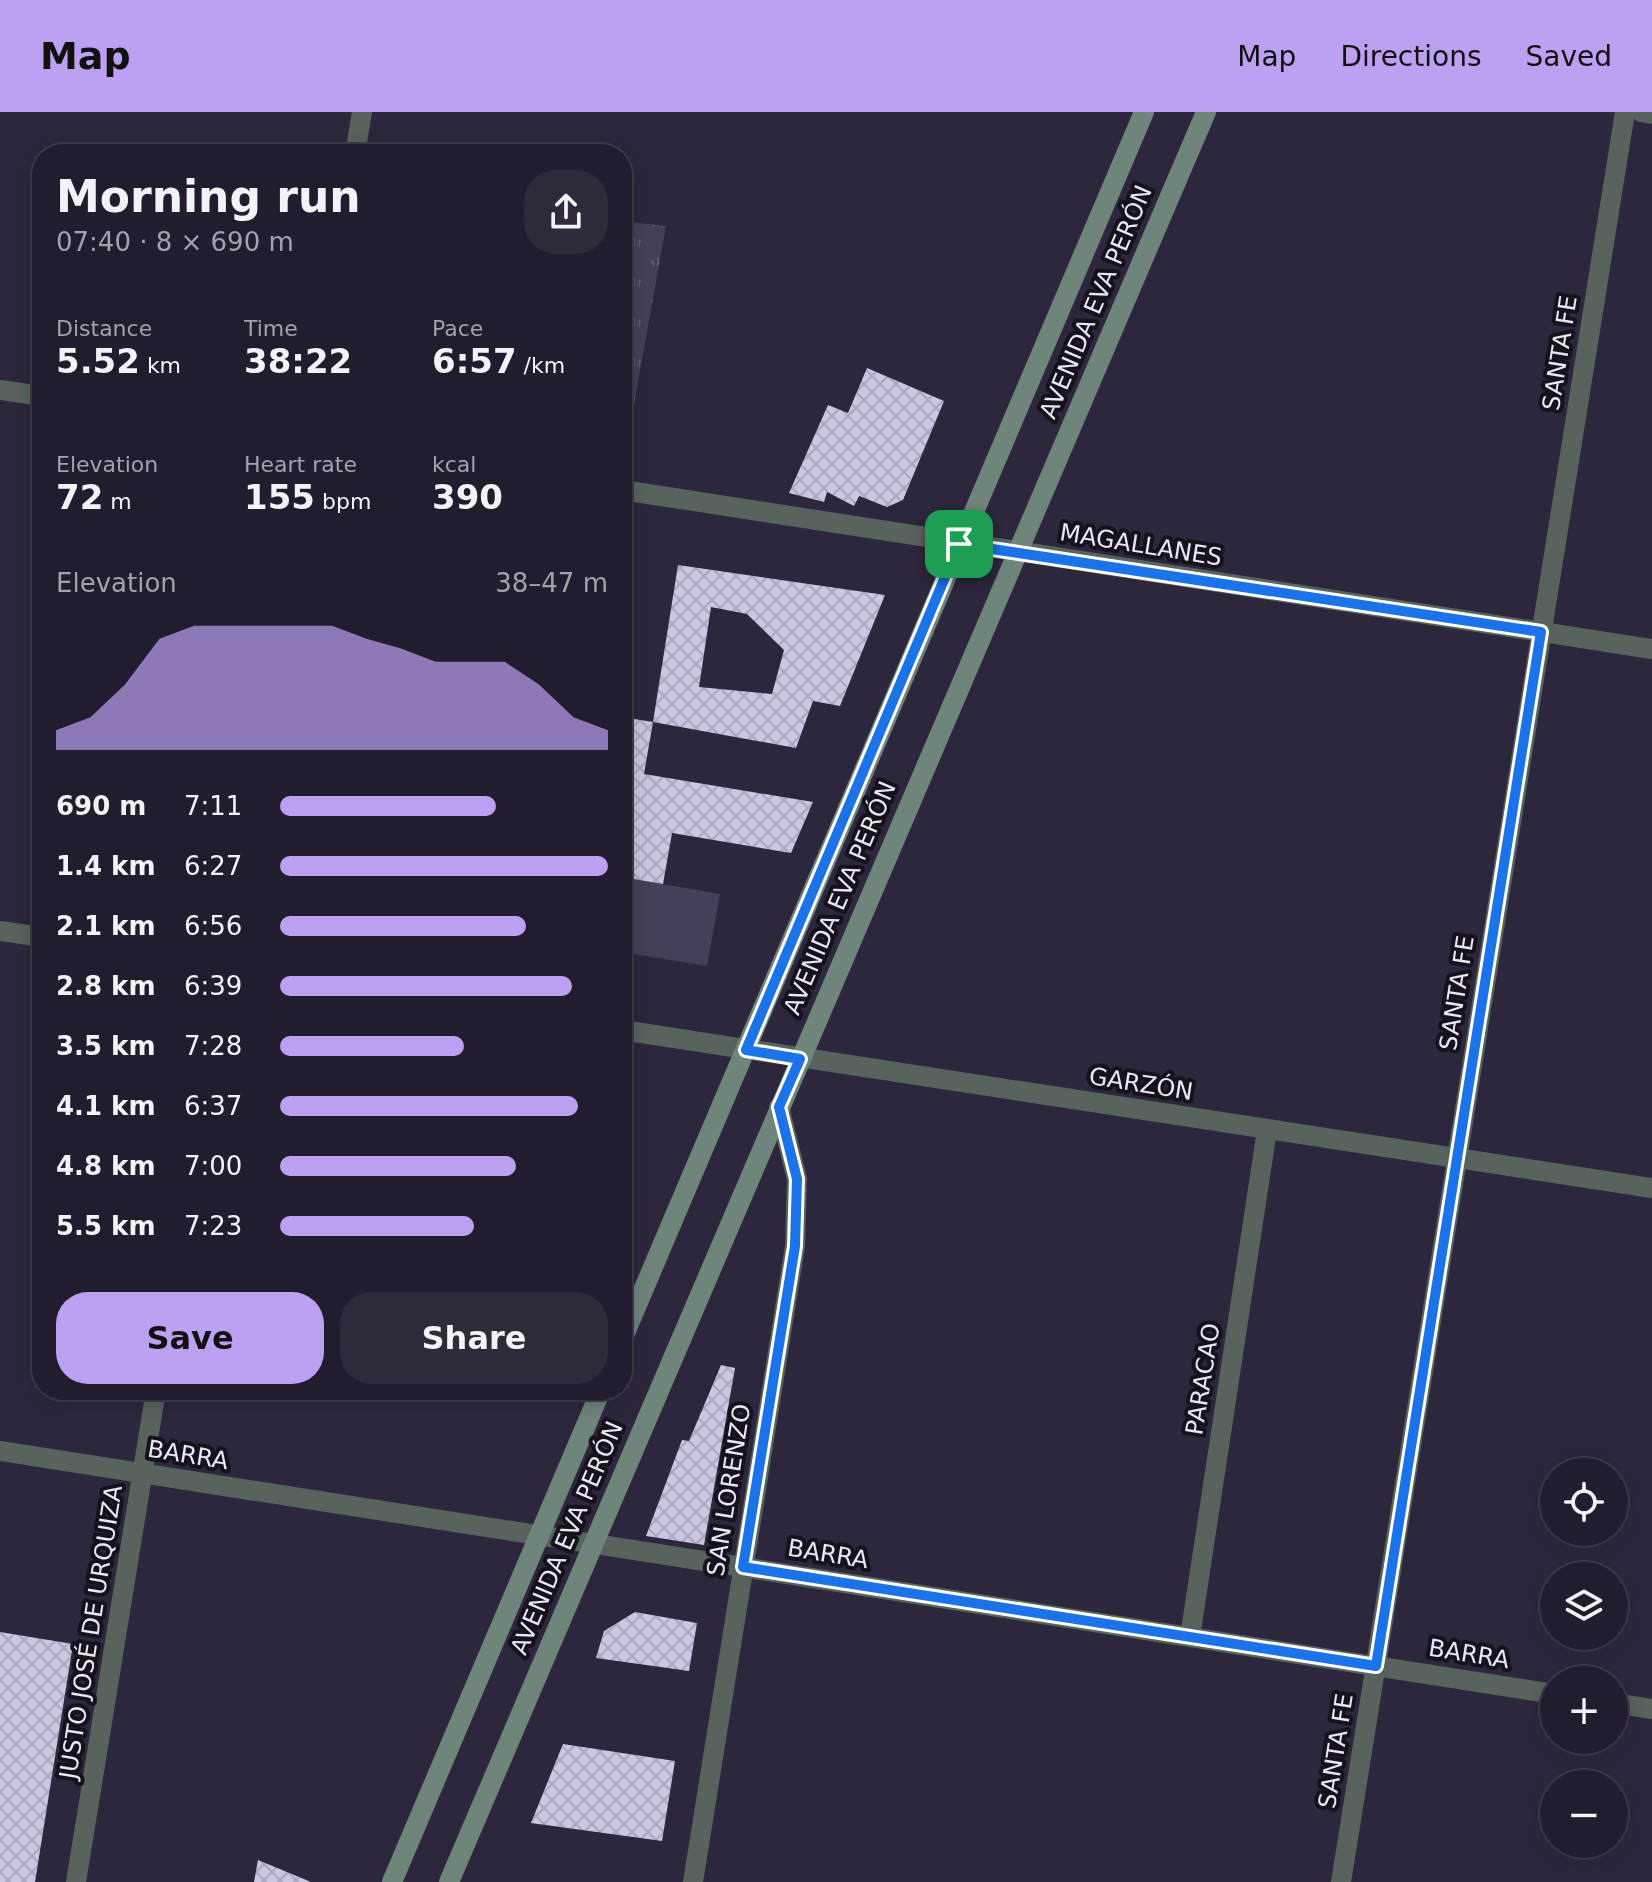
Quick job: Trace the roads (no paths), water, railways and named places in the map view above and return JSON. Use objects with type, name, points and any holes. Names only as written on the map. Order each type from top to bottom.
[{"type":"main road","name":"AVENIDA EVA PERÓN","points":[[632,1317],[1144,112]]},
{"type":"main road","name":"AVENIDA EVA PERÓN","points":[[449,1882],[1206,112]]},
{"type":"main road","name":"AVENIDA EVA PERÓN","points":[[392,1882],[597,1400]]},
{"type":"street","points":[[357,144],[362,112]]},
{"type":"street","name":"SANTA FE","points":[[1341,1882],[1625,112]]},
{"type":"street","points":[[1641,112],[1652,114]]},
{"type":"street","points":[[0,390],[32,395]]},
{"type":"street","name":"MAGALLANES","points":[[632,492],[1652,649]]},
{"type":"street","points":[[0,931],[32,936]]},
{"type":"street","name":"GARZÓN","points":[[632,1032],[1652,1188]]},
{"type":"street","name":"SAN LORENZO","points":[[693,1882],[795,1246],[797,1179],[779,1107]]},
{"type":"street","name":"PARACAO","points":[[1190,1637],[1267,1130]]},
{"type":"street","name":"JUSTO JOSÉ DE URQUIZA","points":[[76,1882],[154,1400]]},
{"type":"street","name":"BARRA","points":[[0,1451],[1540,1692]]},
{"type":"street","points":[[1628,1705],[1652,1709]]}]
